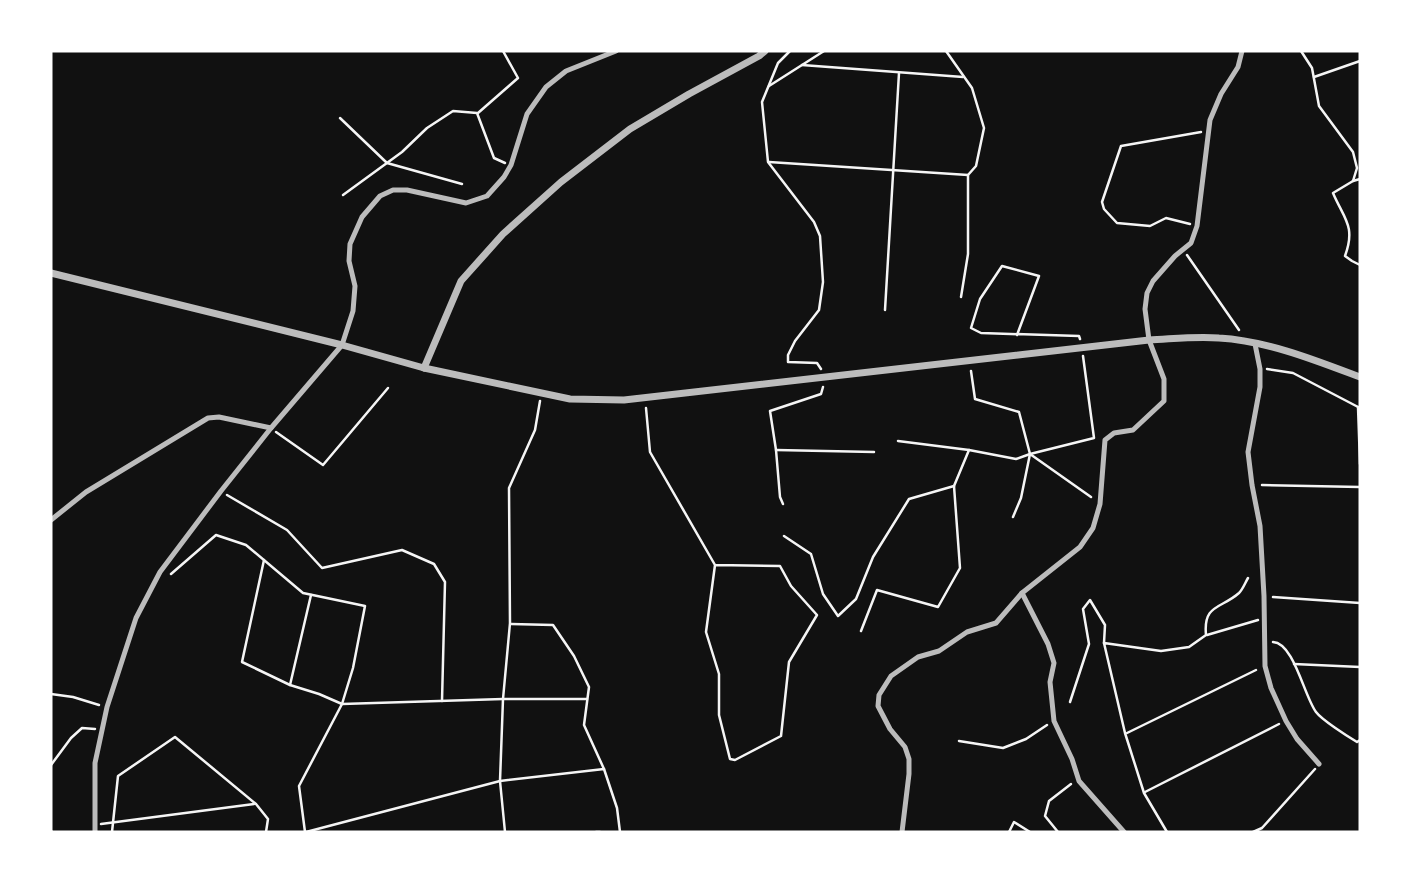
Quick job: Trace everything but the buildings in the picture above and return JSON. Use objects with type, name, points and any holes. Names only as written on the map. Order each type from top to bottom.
[{"type":"street","points":[[95,829],[95,763],[107,707],[136,618],[160,572],[221,491],[342,345],[353,311],[355,286],[349,261],[350,244],[362,217],[380,196],[393,190],[407,190],[466,203],[488,196],[511,165],[527,114],[546,87],[566,71],[616,51]]},
{"type":"street","points":[[424,368],[461,281],[503,234],[561,182],[630,129],[765,51]]},
{"type":"street","points":[[902,832],[909,759],[905,747],[890,729],[878,706],[879,695],[891,676],[918,657],[939,651],[967,632],[996,623],[1022,593],[1080,547],[1093,527],[1100,504],[1105,440],[1115,433],[1133,430],[1164,401],[1164,379],[1149,340],[1145,309],[1147,293],[1153,281],[1191,243],[1197,226],[1210,120],[1221,94],[1238,67],[1242,51]]},
{"type":"street","points":[[51,273],[424,368],[570,399],[646,398],[1149,340],[1201,337],[1255,344],[1316,360],[1360,377]]},
{"type":"street","points":[[1255,344],[1260,369],[1258,404],[1248,452],[1260,526],[1265,666],[1271,688],[1286,721],[1297,739],[1320,764]]},
{"type":"street","points":[[51,520],[86,492],[208,418],[271,428]]},
{"type":"street","points":[[1022,593],[1044,635],[1054,663],[1049,682],[1054,721],[1082,784],[1124,832]]},
{"type":"path","points":[[343,195],[453,110],[477,113],[518,78],[503,51]]},
{"type":"path","points":[[783,504],[779,497],[770,411],[821,394],[827,377],[817,363],[788,362],[788,355],[795,341],[819,310],[823,282],[820,236],[814,222],[768,162],[762,102],[778,63],[790,51]]},
{"type":"path","points":[[769,86],[824,51]]},
{"type":"path","points":[[946,51],[972,88],[984,128],[976,166],[968,175],[968,254],[961,297]]},
{"type":"path","points":[[1301,51],[1312,68],[1319,106],[1353,152],[1357,168],[1353,181]]},
{"type":"path","points":[[1314,77],[1360,61]]},
{"type":"path","points":[[802,65],[964,77]]},
{"type":"path","points":[[885,310],[900,73]]},
{"type":"path","points":[[477,113],[494,158],[511,165]]},
{"type":"path","points":[[340,118],[387,163],[462,184]]},
{"type":"path","points":[[1197,226],[1166,218],[1150,226],[1117,223],[1104,209],[1102,202],[1121,146],[1208,131]]},
{"type":"path","points":[[768,162],[968,175]]},
{"type":"path","points":[[1360,179],[1333,193],[1349,223],[1351,234],[1345,256],[1360,265]]},
{"type":"path","points":[[1184,249],[1247,342]]},
{"type":"path","points":[[898,441],[1016,459],[1094,438],[1079,336],[1017,335],[981,333],[971,328],[980,299],[1002,266],[1039,276],[1017,335]]},
{"type":"path","points":[[969,360],[975,399],[1019,412],[1030,454],[1021,498],[1013,517]]},
{"type":"path","points":[[1260,369],[1293,373],[1359,407],[1360,464]]},
{"type":"path","points":[[271,428],[323,466],[388,388]]},
{"type":"path","points":[[505,832],[500,781],[503,699],[510,624],[509,488],[535,430],[541,394]]},
{"type":"path","points":[[646,398],[650,452],[715,565],[706,632],[719,674],[719,715],[730,759],[735,760],[780,736],[789,662],[817,615],[792,586],[780,566],[715,565]]},
{"type":"path","points":[[776,450],[874,452]]},
{"type":"path","points":[[861,631],[877,590],[937,607],[960,568],[954,486],[969,450]]},
{"type":"path","points":[[1030,454],[1100,504]]},
{"type":"path","points":[[1252,485],[1360,487]]},
{"type":"path","points":[[784,536],[811,554],[823,594],[838,616],[856,599],[873,557],[908,499],[954,486]]},
{"type":"path","points":[[221,491],[286,530],[322,568],[402,550],[434,564],[445,582],[442,702]]},
{"type":"path","points":[[154,585],[216,535],[246,545],[303,593],[365,607],[353,668],[342,704],[299,786],[306,832],[500,781],[604,769]]},
{"type":"path","points":[[264,560],[242,662],[290,685],[342,704],[587,699]]},
{"type":"path","points":[[1206,635],[1205,622],[1212,610],[1241,592],[1248,578]]},
{"type":"path","points":[[290,685],[311,595]]},
{"type":"path","points":[[1264,596],[1360,603]]},
{"type":"path","points":[[1070,702],[1089,644],[1083,609],[1090,600],[1105,625],[1104,643],[1125,733],[1144,793],[1167,832]]},
{"type":"path","points":[[1104,643],[1161,651],[1189,647],[1206,635],[1264,618]]},
{"type":"path","points":[[510,624],[553,625],[574,656],[589,687],[584,725],[604,769],[617,808],[620,832]]},
{"type":"path","points":[[1265,642],[1278,642],[1284,646],[1316,712],[1348,737],[1357,742],[1360,740]]},
{"type":"path","points":[[1294,664],[1360,667]]},
{"type":"path","points":[[1125,733],[1265,666]]},
{"type":"path","points":[[51,694],[107,707]]},
{"type":"path","points":[[959,741],[1003,748],[1054,721]]},
{"type":"path","points":[[1144,793],[1286,721]]},
{"type":"path","points":[[51,765],[82,728],[102,730]]},
{"type":"path","points":[[112,832],[118,776],[174,737],[256,804],[268,819],[266,832]]},
{"type":"path","points":[[1253,832],[1262,828],[1320,764]]},
{"type":"path","points":[[1058,832],[1045,816],[1049,800],[1079,778]]},
{"type":"path","points":[[95,829],[112,823],[256,804]]},
{"type":"path","points":[[1009,832],[1014,822],[1030,832]]}]
